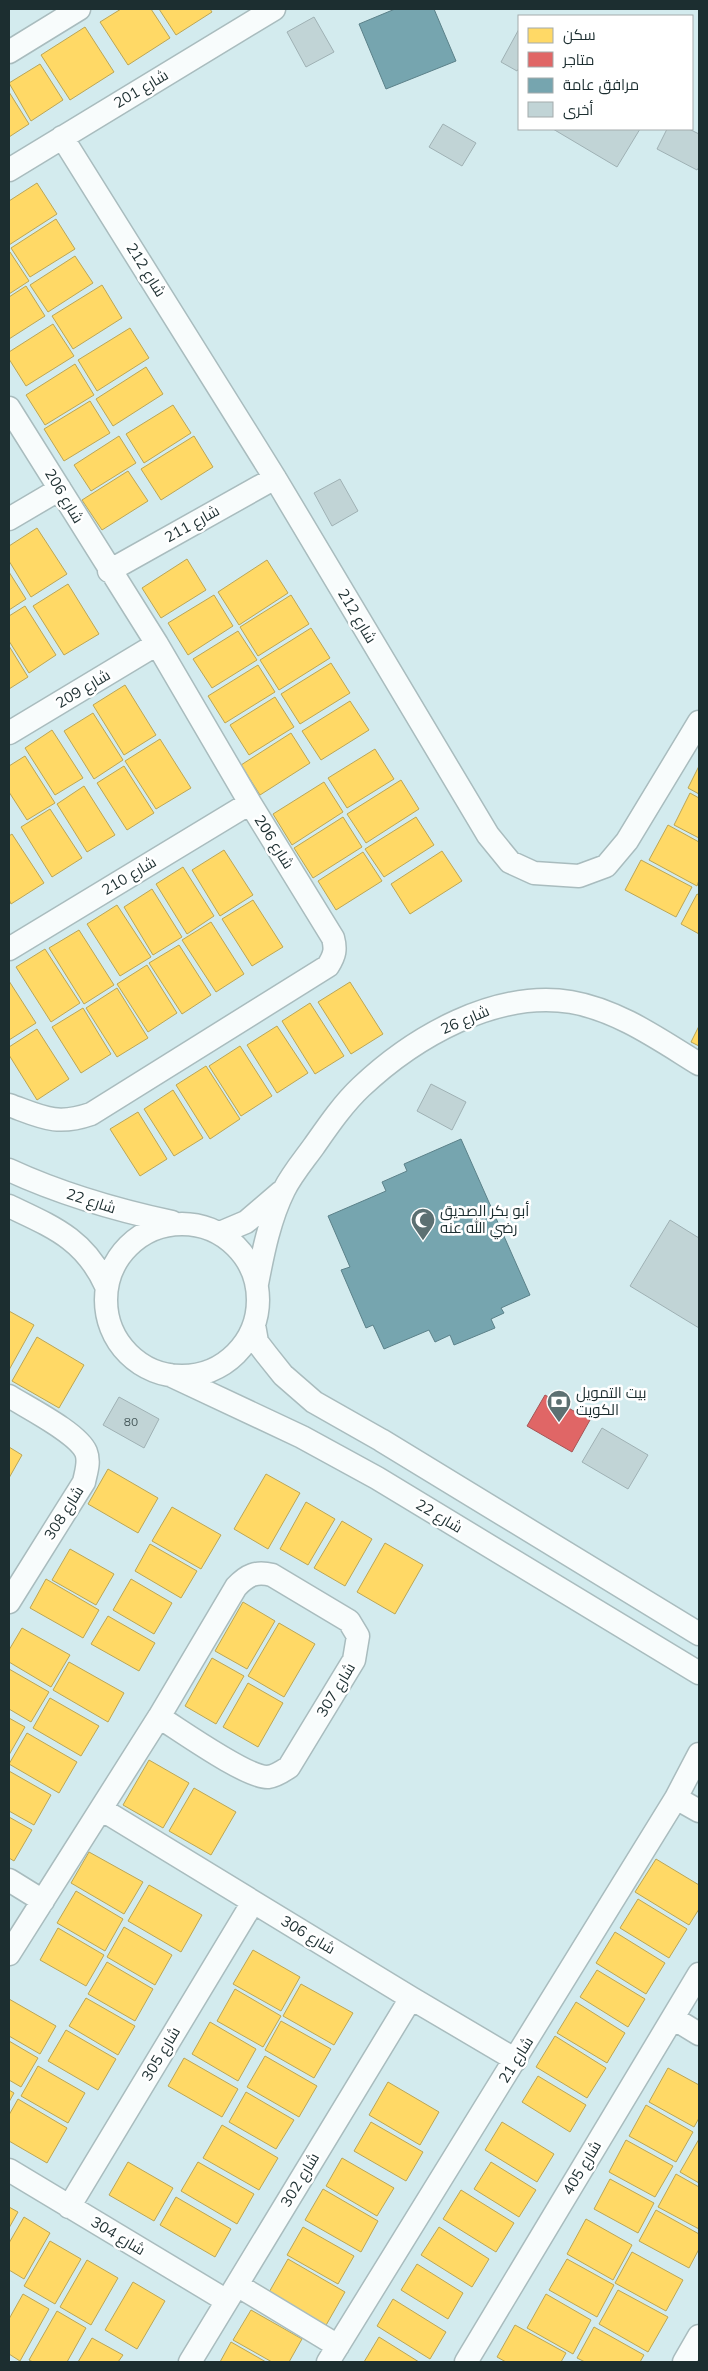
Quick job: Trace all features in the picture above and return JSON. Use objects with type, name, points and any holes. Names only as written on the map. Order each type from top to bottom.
[{"type":"street","points":[[9,52],[79,9]]},
{"type":"street","name":"شارع 201","points":[[9,170],[274,9]]},
{"type":"street","name":"شارع 212","points":[[62,137],[275,478],[488,835],[510,862],[534,873],[572,876],[579,876],[606,866],[627,841],[699,722]]},
{"type":"street","name":"شارع 206","points":[[9,408],[157,644],[250,803],[333,938],[334,956],[328,966],[91,1114],[73,1120],[54,1121],[9,1105]]},
{"type":"street","name":"شارع 211","points":[[109,570],[275,478]]},
{"type":"street","points":[[9,519],[60,489]]},
{"type":"street","name":"شارع 209","points":[[9,733],[157,644]]},
{"type":"street","name":"شارع 210","points":[[9,949],[250,803]]},
{"type":"street","name":"شارع 26","points":[[220,1233],[246,1222],[284,1190],[331,1123],[361,1088],[406,1052],[448,1025],[488,1010],[528,1000],[571,1002],[605,1012],[655,1037],[699,1064]]},
{"type":"street","name":"شارع 22","points":[[9,1170],[74,1196],[125,1212],[176,1223]]},
{"type":"street","name":"شارع 26","points":[[257,1284],[263,1253],[284,1190]]},
{"type":"street","points":[[9,1206],[41,1221],[79,1245],[96,1265],[106,1286]]},
{"type":"street","points":[[176,1223],[198,1225],[220,1233],[244,1255],[257,1284],[258,1305],[254,1325],[241,1348],[221,1366],[197,1375],[170,1375],[147,1368],[127,1354],[113,1334],[106,1310],[106,1286],[114,1262],[130,1243],[151,1229],[176,1223]]},
{"type":"street","points":[[254,1325],[257,1342],[267,1356],[283,1375],[314,1402],[381,1440],[699,1634]]},
{"type":"street","name":"شارع 22","points":[[170,1375],[302,1437],[369,1474],[698,1675]]},
{"type":"street","name":"شارع 308","points":[[9,1396],[79,1441],[87,1454],[88,1467],[84,1482],[9,1602]]},
{"type":"street","name":"شارع 307","points":[[9,1954],[159,1717],[236,1587],[245,1578],[261,1572],[272,1575],[349,1621],[358,1636],[354,1660],[289,1767],[279,1774],[269,1777],[250,1773],[159,1717]]},
{"type":"street","name":"شارع 21","points":[[333,2354],[676,1798],[699,1754]]},
{"type":"street","points":[[676,1798],[699,1811]]},
{"type":"street","name":"شارع 306","points":[[101,1808],[411,1998],[516,2060]]},
{"type":"street","points":[[9,1880],[43,1901]]},
{"type":"street","name":"شارع 305","points":[[69,2206],[253,1902]]},
{"type":"street","name":"شارع 405","points":[[469,2361],[699,1974]]},
{"type":"street","name":"شارع 302","points":[[190,2362],[411,1998]]},
{"type":"street","points":[[673,2018],[699,2034]]},
{"type":"street","name":"شارع 304","points":[[9,2170],[69,2206],[232,2293],[333,2354]]},
{"type":"street","points":[[684,2362],[699,2336]]},
{"type":"building: سكن","points":[[121,9],[151,9],[170,38],[128,65],[100,22]]},
{"type":"building: سكن","points":[[159,9],[210,9],[212,12],[176,35]]},
{"type":"building: سكن","points":[[85,27],[114,72],[70,100],[41,55]]},
{"type":"building: سكن","points":[[40,64],[63,100],[31,121],[9,83]]},
{"type":"building: سكن","points":[[9,92],[29,124],[9,137]]},
{"type":"building: سكن","points":[[37,183],[57,214],[9,245],[9,201]]},
{"type":"building: سكن","points":[[56,219],[75,249],[30,277],[11,248]]},
{"type":"building: سكن","points":[[9,253],[29,281],[9,294]]},
{"type":"building: سكن","points":[[75,256],[93,283],[48,312],[30,285]]},
{"type":"building: سكن","points":[[102,285],[122,318],[73,349],[52,316]]},
{"type":"building: سكن","points":[[26,286],[45,316],[9,339],[9,297]]},
{"type":"building: سكن","points":[[53,324],[74,356],[26,386],[9,359],[9,352]]},
{"type":"building: سكن","points":[[130,328],[149,358],[97,391],[78,360]]},
{"type":"building: سكن","points":[[75,364],[94,395],[45,425],[26,395]]},
{"type":"building: سكن","points":[[146,367],[163,394],[113,426],[96,399]]},
{"type":"building: سكن","points":[[90,401],[110,433],[64,461],[44,429]]},
{"type":"building: سكن","points":[[173,405],[191,433],[144,463],[126,434]]},
{"type":"building: سكن","points":[[119,436],[136,463],[91,491],[74,465]]},
{"type":"building: سكن","points":[[194,436],[213,467],[161,500],[141,469]]},
{"type":"building: سكن","points":[[128,471],[148,501],[102,530],[82,500]]},
{"type":"building: سكن","points":[[37,528],[67,574],[31,597],[9,561],[9,546]]},
{"type":"building: سكن","points":[[187,559],[206,590],[161,618],[142,588]]},
{"type":"building: سكن","points":[[267,560],[288,593],[239,625],[218,592]]},
{"type":"building: سكن","points":[[9,572],[26,599],[9,610]]},
{"type":"building: سكن","points":[[68,584],[99,634],[64,655],[33,606]]},
{"type":"building: سكن","points":[[214,595],[233,626],[188,655],[168,623]]},
{"type":"building: سكن","points":[[291,595],[309,624],[258,656],[240,627]]},
{"type":"building: سكن","points":[[25,606],[56,655],[29,673],[9,641],[9,616]]},
{"type":"building: سكن","points":[[311,628],[330,658],[279,690],[260,660]]},
{"type":"building: سكن","points":[[238,631],[257,660],[212,688],[193,659]]},
{"type":"building: سكن","points":[[9,646],[28,677],[9,689]]},
{"type":"building: سكن","points":[[331,663],[350,693],[300,724],[281,694]]},
{"type":"building: سكن","points":[[258,665],[275,692],[225,723],[208,696]]},
{"type":"building: سكن","points":[[125,685],[156,735],[124,755],[93,705]]},
{"type":"building: سكن","points":[[275,697],[294,727],[249,755],[230,725]]},
{"type":"building: سكن","points":[[350,701],[369,730],[321,760],[302,731]]},
{"type":"building: سكن","points":[[93,713],[123,760],[94,779],[64,731]]},
{"type":"building: سكن","points":[[52,730],[83,778],[55,795],[25,748]]},
{"type":"building: سكن","points":[[291,733],[310,763],[260,795],[241,765]]},
{"type":"building: سكن","points":[[160,739],[191,788],[156,809],[125,761]]},
{"type":"building: سكن","points":[[375,749],[394,779],[347,808],[328,778]]},
{"type":"building: سكن","points":[[25,756],[55,803],[27,820],[9,792],[9,766]]},
{"type":"building: سكن","points":[[124,766],[154,813],[127,830],[97,783]]},
{"type":"building: سكن","points":[[699,766],[699,794],[688,788]]},
{"type":"building: سكن","points":[[401,780],[419,809],[366,843],[347,814]]},
{"type":"building: سكن","points":[[324,782],[343,812],[292,845],[273,814]]},
{"type":"building: سكن","points":[[84,786],[115,835],[87,852],[57,804]]},
{"type":"building: سكن","points":[[690,793],[699,798],[699,838],[674,825]]},
{"type":"building: سكن","points":[[50,809],[82,858],[52,877],[21,827]]},
{"type":"building: سكن","points":[[343,817],[362,847],[313,878],[294,848]]},
{"type":"building: سكن","points":[[416,817],[434,845],[384,877],[365,849]]},
{"type":"building: سكن","points":[[668,825],[699,842],[699,880],[697,886],[649,860]]},
{"type":"building: سكن","points":[[12,834],[44,883],[11,904],[9,899],[9,836]]},
{"type":"building: سكن","points":[[224,850],[253,895],[220,916],[192,870]]},
{"type":"building: سكن","points":[[442,851],[462,881],[410,914],[391,884]]},
{"type":"building: سكن","points":[[363,852],[382,881],[336,910],[318,881]]},
{"type":"building: سكن","points":[[641,860],[692,887],[676,917],[625,890]]},
{"type":"building: سكن","points":[[183,867],[214,916],[187,934],[156,884]]},
{"type":"building: سكن","points":[[152,889],[182,937],[153,955],[124,907]]},
{"type":"building: سكن","points":[[697,894],[699,895],[699,934],[681,924]]},
{"type":"building: سكن","points":[[253,900],[283,947],[252,966],[222,919]]},
{"type":"building: سكن","points":[[117,905],[151,957],[120,976],[87,924]]},
{"type":"building: سكن","points":[[211,922],[244,974],[216,992],[182,940]]},
{"type":"building: سكن","points":[[79,930],[114,985],[84,1004],[49,948]]},
{"type":"building: سكن","points":[[179,945],[211,995],[182,1014],[149,963]]},
{"type":"building: سكن","points":[[45,949],[80,1003],[51,1022],[16,967]]},
{"type":"building: سكن","points":[[147,965],[177,1013],[148,1032],[117,984]]},
{"type":"building: سكن","points":[[9,981],[36,1023],[9,1040]]},
{"type":"building: سكن","points":[[350,982],[383,1034],[351,1054],[318,1002]]},
{"type":"building: سكن","points":[[117,988],[148,1038],[117,1057],[86,1008]]},
{"type":"building: سكن","points":[[310,1003],[344,1056],[315,1074],[282,1021]]},
{"type":"building: سكن","points":[[83,1008],[111,1054],[81,1073],[52,1027]]},
{"type":"building: سكن","points":[[277,1026],[308,1073],[277,1093],[247,1045]]},
{"type":"building: سكن","points":[[699,1026],[699,1046],[691,1042]]},
{"type":"building: سكن","points":[[37,1029],[69,1079],[37,1100],[9,1055],[9,1047]]},
{"type":"building: سكن","points":[[240,1046],[272,1096],[241,1116],[209,1066]]},
{"type":"building: سكن","points":[[206,1066],[240,1119],[210,1139],[176,1085]]},
{"type":"building: سكن","points":[[173,1090],[203,1138],[174,1156],[144,1109]]},
{"type":"building: سكن","points":[[138,1112],[167,1159],[140,1176],[110,1129]]},
{"type":"building: سكن","points":[[9,1311],[34,1325],[9,1370]]},
{"type":"building: سكن","points":[[37,1337],[84,1365],[59,1408],[12,1381]]},
{"type":"building: سكن","points":[[9,1447],[22,1455],[9,1478]]},
{"type":"building: سكن","points":[[108,1469],[158,1498],[138,1533],[88,1504]]},
{"type":"building: سكن","points":[[266,1474],[300,1493],[268,1549],[234,1529]]},
{"type":"building: سكن","points":[[306,1502],[335,1519],[308,1565],[280,1549]]},
{"type":"building: سكن","points":[[172,1507],[221,1535],[201,1569],[152,1541]]},
{"type":"building: سكن","points":[[342,1521],[372,1539],[345,1586],[314,1568]]},
{"type":"building: سكن","points":[[385,1543],[423,1565],[395,1614],[357,1592]]},
{"type":"building: سكن","points":[[150,1544],[197,1571],[181,1598],[135,1571]]},
{"type":"building: سكن","points":[[70,1549],[114,1574],[96,1605],[52,1580]]},
{"type":"building: سكن","points":[[46,1579],[99,1610],[83,1638],[30,1608]]},
{"type":"building: سكن","points":[[131,1579],[172,1603],[154,1634],[113,1610]]},
{"type":"building: سكن","points":[[243,1602],[275,1621],[247,1669],[215,1651]]},
{"type":"building: سكن","points":[[108,1616],[155,1643],[139,1671],[91,1644]]},
{"type":"building: سكن","points":[[279,1623],[315,1644],[284,1697],[248,1676]]},
{"type":"building: سكن","points":[[22,1628],[70,1655],[51,1687],[9,1662],[9,1650]]},
{"type":"building: سكن","points":[[212,1658],[244,1676],[216,1724],[185,1706]]},
{"type":"building: سكن","points":[[69,1662],[124,1693],[108,1722],[53,1690]]},
{"type":"building: سكن","points":[[9,1669],[49,1692],[31,1722],[9,1709]]},
{"type":"building: سكن","points":[[248,1683],[283,1703],[258,1747],[223,1727]]},
{"type":"building: سكن","points":[[50,1698],[99,1726],[81,1756],[33,1728]]},
{"type":"building: سكن","points":[[9,1718],[25,1727],[9,1755]]},
{"type":"building: سكن","points":[[27,1733],[77,1762],[59,1793],[9,1764]]},
{"type":"building: سكن","points":[[149,1760],[189,1783],[163,1828],[123,1805]]},
{"type":"building: سكن","points":[[9,1771],[51,1795],[34,1825],[9,1811]]},
{"type":"building: سكن","points":[[194,1788],[236,1812],[211,1855],[169,1831]]},
{"type":"building: سكن","points":[[9,1817],[32,1830],[14,1861],[9,1858]]},
{"type":"building: سكن","points":[[89,1852],[143,1882],[124,1914],[71,1883]]},
{"type":"building: سكن","points":[[656,1859],[699,1885],[699,1909],[689,1925],[635,1892]]},
{"type":"building: سكن","points":[[149,1885],[202,1915],[181,1952],[128,1921]]},
{"type":"building: سكن","points":[[76,1891],[123,1919],[105,1951],[57,1923]]},
{"type":"building: سكن","points":[[638,1899],[687,1929],[669,1958],[620,1928]]},
{"type":"building: سكن","points":[[124,1927],[172,1955],[155,1985],[107,1957]]},
{"type":"building: سكن","points":[[58,1928],[104,1955],[86,1986],[40,1960]]},
{"type":"building: سكن","points":[[615,1932],[665,1963],[646,1994],[596,1963]]},
{"type":"building: سكن","points":[[253,1950],[300,1977],[281,2011],[233,1984]]},
{"type":"building: سكن","points":[[107,1962],[153,1989],[135,2021],[88,1994]]},
{"type":"building: سكن","points":[[597,1970],[645,1999],[628,2027],[580,1997]]},
{"type":"building: سكن","points":[[301,1984],[353,2013],[334,2045],[283,2016]]},
{"type":"building: سكن","points":[[235,1989],[281,2016],[263,2047],[217,2021]]},
{"type":"building: سكن","points":[[86,1998],[135,2026],[118,2055],[69,2026]]},
{"type":"building: سكن","points":[[9,1999],[56,2026],[40,2054],[9,2036]]},
{"type":"building: سكن","points":[[576,2002],[625,2033],[607,2063],[557,2033]]},
{"type":"building: سكن","points":[[281,2021],[331,2049],[314,2078],[265,2050]]},
{"type":"building: سكن","points":[[210,2022],[256,2049],[238,2081],[192,2054]]},
{"type":"building: سكن","points":[[66,2030],[116,2059],[98,2090],[48,2061]]},
{"type":"building: سكن","points":[[555,2036],[606,2068],[587,2098],[536,2067]]},
{"type":"building: سكن","points":[[9,2041],[38,2058],[21,2087],[9,2080]]},
{"type":"building: سكن","points":[[265,2056],[317,2086],[299,2117],[247,2087]]},
{"type":"building: سكن","points":[[184,2058],[238,2089],[222,2117],[168,2086]]},
{"type":"building: سكن","points":[[38,2066],[85,2093],[68,2123],[21,2096]]},
{"type":"building: سكن","points":[[668,2068],[699,2085],[699,2118],[694,2127],[649,2102]]},
{"type":"building: سكن","points":[[538,2076],[586,2105],[570,2132],[522,2102]]},
{"type":"building: سكن","points":[[388,2082],[439,2112],[420,2145],[369,2115]]},
{"type":"building: سكن","points":[[9,2090],[14,2093],[9,2102]]},
{"type":"building: سكن","points":[[246,2092],[294,2120],[276,2149],[229,2122]]},
{"type":"building: سكن","points":[[18,2099],[67,2128],[47,2163],[9,2141],[9,2115]]},
{"type":"building: سكن","points":[[646,2105],[693,2132],[676,2162],[629,2136]]},
{"type":"building: سكن","points":[[371,2122],[423,2152],[406,2181],[354,2151]]},
{"type":"building: سكن","points":[[502,2122],[554,2154],[537,2182],[485,2150]]},
{"type":"building: سكن","points":[[222,2125],[278,2158],[259,2190],[203,2158]]},
{"type":"building: سكن","points":[[699,2139],[699,2183],[680,2172]]},
{"type":"building: سكن","points":[[626,2140],[673,2166],[655,2197],[609,2172]]},
{"type":"building: سكن","points":[[342,2158],[394,2188],[377,2216],[326,2186]]},
{"type":"building: سكن","points":[[128,2162],[173,2188],[154,2221],[109,2195]]},
{"type":"building: سكن","points":[[198,2162],[254,2194],[237,2224],[181,2191]]},
{"type":"building: سكن","points":[[491,2162],[536,2190],[519,2217],[474,2189]]},
{"type":"building: سكن","points":[[676,2174],[699,2187],[699,2229],[658,2207]]},
{"type":"building: سكن","points":[[610,2179],[654,2203],[638,2233],[594,2209]]},
{"type":"building: سكن","points":[[323,2189],[378,2221],[361,2252],[305,2220]]},
{"type":"building: سكن","points":[[461,2190],[514,2223],[496,2252],[443,2219]]},
{"type":"building: سكن","points":[[176,2197],[231,2229],[215,2257],[160,2225]]},
{"type":"building: سكن","points":[[9,2207],[18,2212],[9,2228]]},
{"type":"building: سكن","points":[[656,2210],[699,2234],[699,2249],[689,2268],[639,2241]]},
{"type":"building: سكن","points":[[24,2217],[50,2233],[24,2279],[9,2270],[9,2243]]},
{"type":"building: سكن","points":[[586,2219],[632,2245],[613,2280],[567,2254]]},
{"type":"building: سكن","points":[[303,2227],[354,2256],[338,2284],[287,2255]]},
{"type":"building: سكن","points":[[439,2227],[489,2259],[472,2287],[421,2255]]},
{"type":"building: سكن","points":[[50,2241],[81,2259],[55,2304],[24,2286]]},
{"type":"building: سكن","points":[[632,2252],[683,2280],[666,2311],[615,2283]]},
{"type":"building: سكن","points":[[288,2259],[345,2292],[325,2327],[268,2294]]},
{"type":"building: سكن","points":[[567,2259],[614,2285],[597,2317],[549,2290]]},
{"type":"building: سكن","points":[[87,2260],[118,2278],[91,2325],[60,2307]]},
{"type":"building: سكن","points":[[417,2264],[463,2293],[448,2319],[401,2290]]},
{"type":"building: سكن","points":[[133,2282],[165,2301],[137,2349],[105,2330]]},
{"type":"building: سكن","points":[[618,2290],[668,2317],[648,2352],[599,2324]]},
{"type":"building: سكن","points":[[23,2294],[49,2309],[20,2361],[9,2354],[9,2319]]},
{"type":"building: سكن","points":[[546,2294],[591,2320],[573,2354],[527,2328]]},
{"type":"building: سكن","points":[[393,2299],[446,2332],[430,2359],[377,2326]]},
{"type":"building: سكن","points":[[251,2310],[302,2339],[289,2362],[272,2362],[233,2340]]},
{"type":"building: سكن","points":[[57,2311],[86,2328],[67,2362],[33,2362],[29,2360]]},
{"type":"building: سكن","points":[[515,2325],[566,2353],[561,2362],[506,2362],[497,2357]]},
{"type":"building: سكن","points":[[594,2327],[644,2355],[640,2362],[585,2362],[577,2358]]},
{"type":"building: سكن","points":[[379,2337],[419,2362],[364,2362]]},
{"type":"building: سكن","points":[[92,2338],[123,2355],[118,2362],[78,2362]]},
{"type":"building: سكن","points":[[231,2342],[266,2362],[220,2362]]},
{"type":"building: متاجر","name":"بيت التمويل الكويت","points":[[545,1395],[590,1420],[572,1452],[527,1426]]},
{"type":"building: مرافق عامة","points":[[395,9],[434,9],[456,61],[386,89],[359,24]]},
{"type":"building: مرافق عامة","name":"أبو بكر الصديق رضي الله عنه","points":[[461,1139],[530,1295],[501,1308],[504,1313],[491,1319],[495,1328],[454,1345],[450,1335],[435,1342],[429,1330],[384,1349],[373,1325],[366,1328],[341,1270],[350,1267],[328,1216],[386,1191],[382,1182],[407,1171],[404,1164]]},
{"type":"building: أخرى","points":[[314,17],[334,52],[306,67],[287,32]]},
{"type":"building: أخرى","points":[[518,31],[518,70],[517,71],[501,62]]},
{"type":"building: أخرى","points":[[443,124],[476,143],[462,166],[429,147]]},
{"type":"building: أخرى","points":[[555,130],[639,130],[617,167]]},
{"type":"building: أخرى","points":[[666,130],[691,130],[699,134],[699,167],[697,170],[657,149]]},
{"type":"building: أخرى","points":[[340,479],[358,511],[332,526],[314,493]]},
{"type":"building: أخرى","points":[[431,1084],[466,1102],[452,1130],[417,1111]]},
{"type":"building: أخرى","points":[[670,1220],[699,1238],[699,1328],[630,1286]]},
{"type":"building: أخرى","points":[[119,1397],[159,1419],[144,1448],[103,1425]]},
{"type":"building: أخرى","points":[[602,1428],[648,1455],[628,1489],[582,1462]]},
{"type":"place","name":"أبو بكر الصديق رضي الله عنه","points":[[423,1241]]},
{"type":"place","name":"بيت التمويل الكويت","points":[[559,1423]]}]
